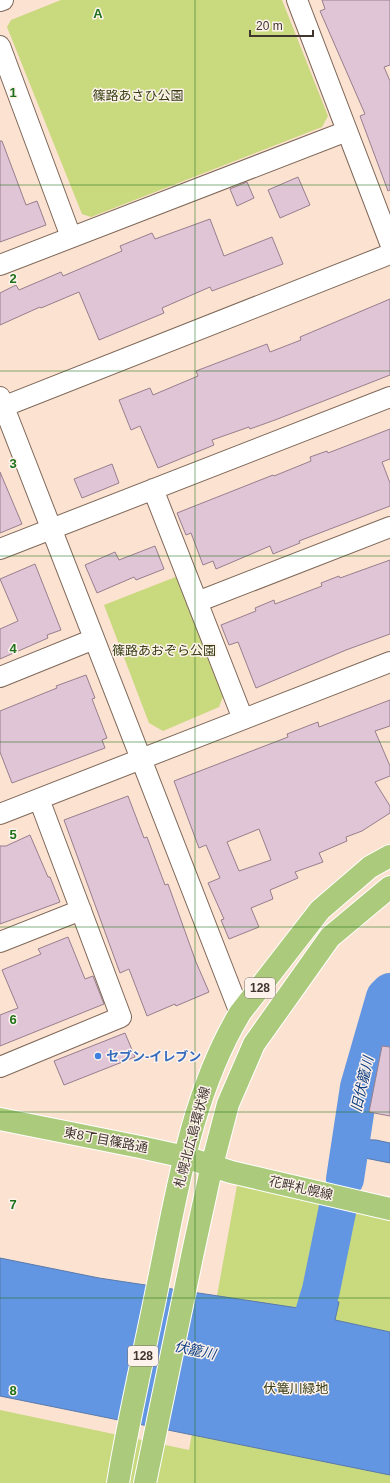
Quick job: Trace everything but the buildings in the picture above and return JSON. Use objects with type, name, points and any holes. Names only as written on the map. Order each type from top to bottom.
[{"type":"main road","name":"札幌北広島環状線","points":[[120,1474],[165,1247],[201,1094],[230,1030],[240,1013],[320,910],[370,867],[390,856]]},
{"type":"main road","name":"札幌北広島環状線","points":[[146,1476],[212,1165],[228,1104],[254,1044],[330,937],[390,887]]},
{"type":"main road","name":"東8丁目篠路通","points":[[0,1119],[185,1157],[212,1165]]},
{"type":"main road","name":"花畔札幌線","points":[[212,1165],[231,1172],[390,1209]]},
{"type":"street","points":[[297,0],[390,243]]},
{"type":"street","points":[[0,46],[71,237]]},
{"type":"street","points":[[0,265],[347,131]]},
{"type":"street","points":[[240,1013],[1,404],[390,254]]},
{"type":"street","points":[[0,549],[390,397]]},
{"type":"street","points":[[153,489],[243,719]]},
{"type":"street","points":[[197,602],[390,527]]},
{"type":"street","points":[[0,677],[94,639]]},
{"type":"street","points":[[0,814],[390,662]]},
{"type":"street","points":[[0,1067],[121,1017],[40,799]]},
{"type":"street","points":[[0,942],[81,910]]},
{"type":"green space","name":"篠路あさひ公園","points":[[61,0],[282,0],[328,116],[322,127],[91,217],[82,214],[7,27],[11,20]]},
{"type":"green space","name":"篠路あおぞら公園","points":[[178,576],[224,694],[219,707],[163,731],[149,723],[104,605]]},
{"type":"green space","name":"伏篭川緑地","points":[[238,1180],[390,1214],[390,1483],[0,1483],[0,1410],[189,1450]]},
{"type":"water","points":[[390,978],[390,1037],[386,1036],[366,1121],[346,1118],[371,1000]]},
{"type":"water","points":[[342,1139],[376,1140],[390,1143],[390,1163],[360,1157],[357,1170],[338,1166]]},
{"type":"water","points":[[329,1207],[349,1211],[340,1253],[319,1248]]},
{"type":"water","name":"伏籠川","points":[[0,1258],[99,1278],[298,1308],[301,1294],[309,1295],[311,1287],[333,1292],[331,1300],[339,1302],[335,1320],[390,1332],[390,1475],[0,1396]]},
{"type":"waterway","name":"旧伏籠川","points":[[345,1179],[359,1087],[385,997],[390,992]]},
{"type":"waterway","name":"旧伏籠川","points":[[306,1340],[321,1290],[338,1207]]},
{"type":"place","name":"セブン-イレブン","points":[[98,1056]]}]
